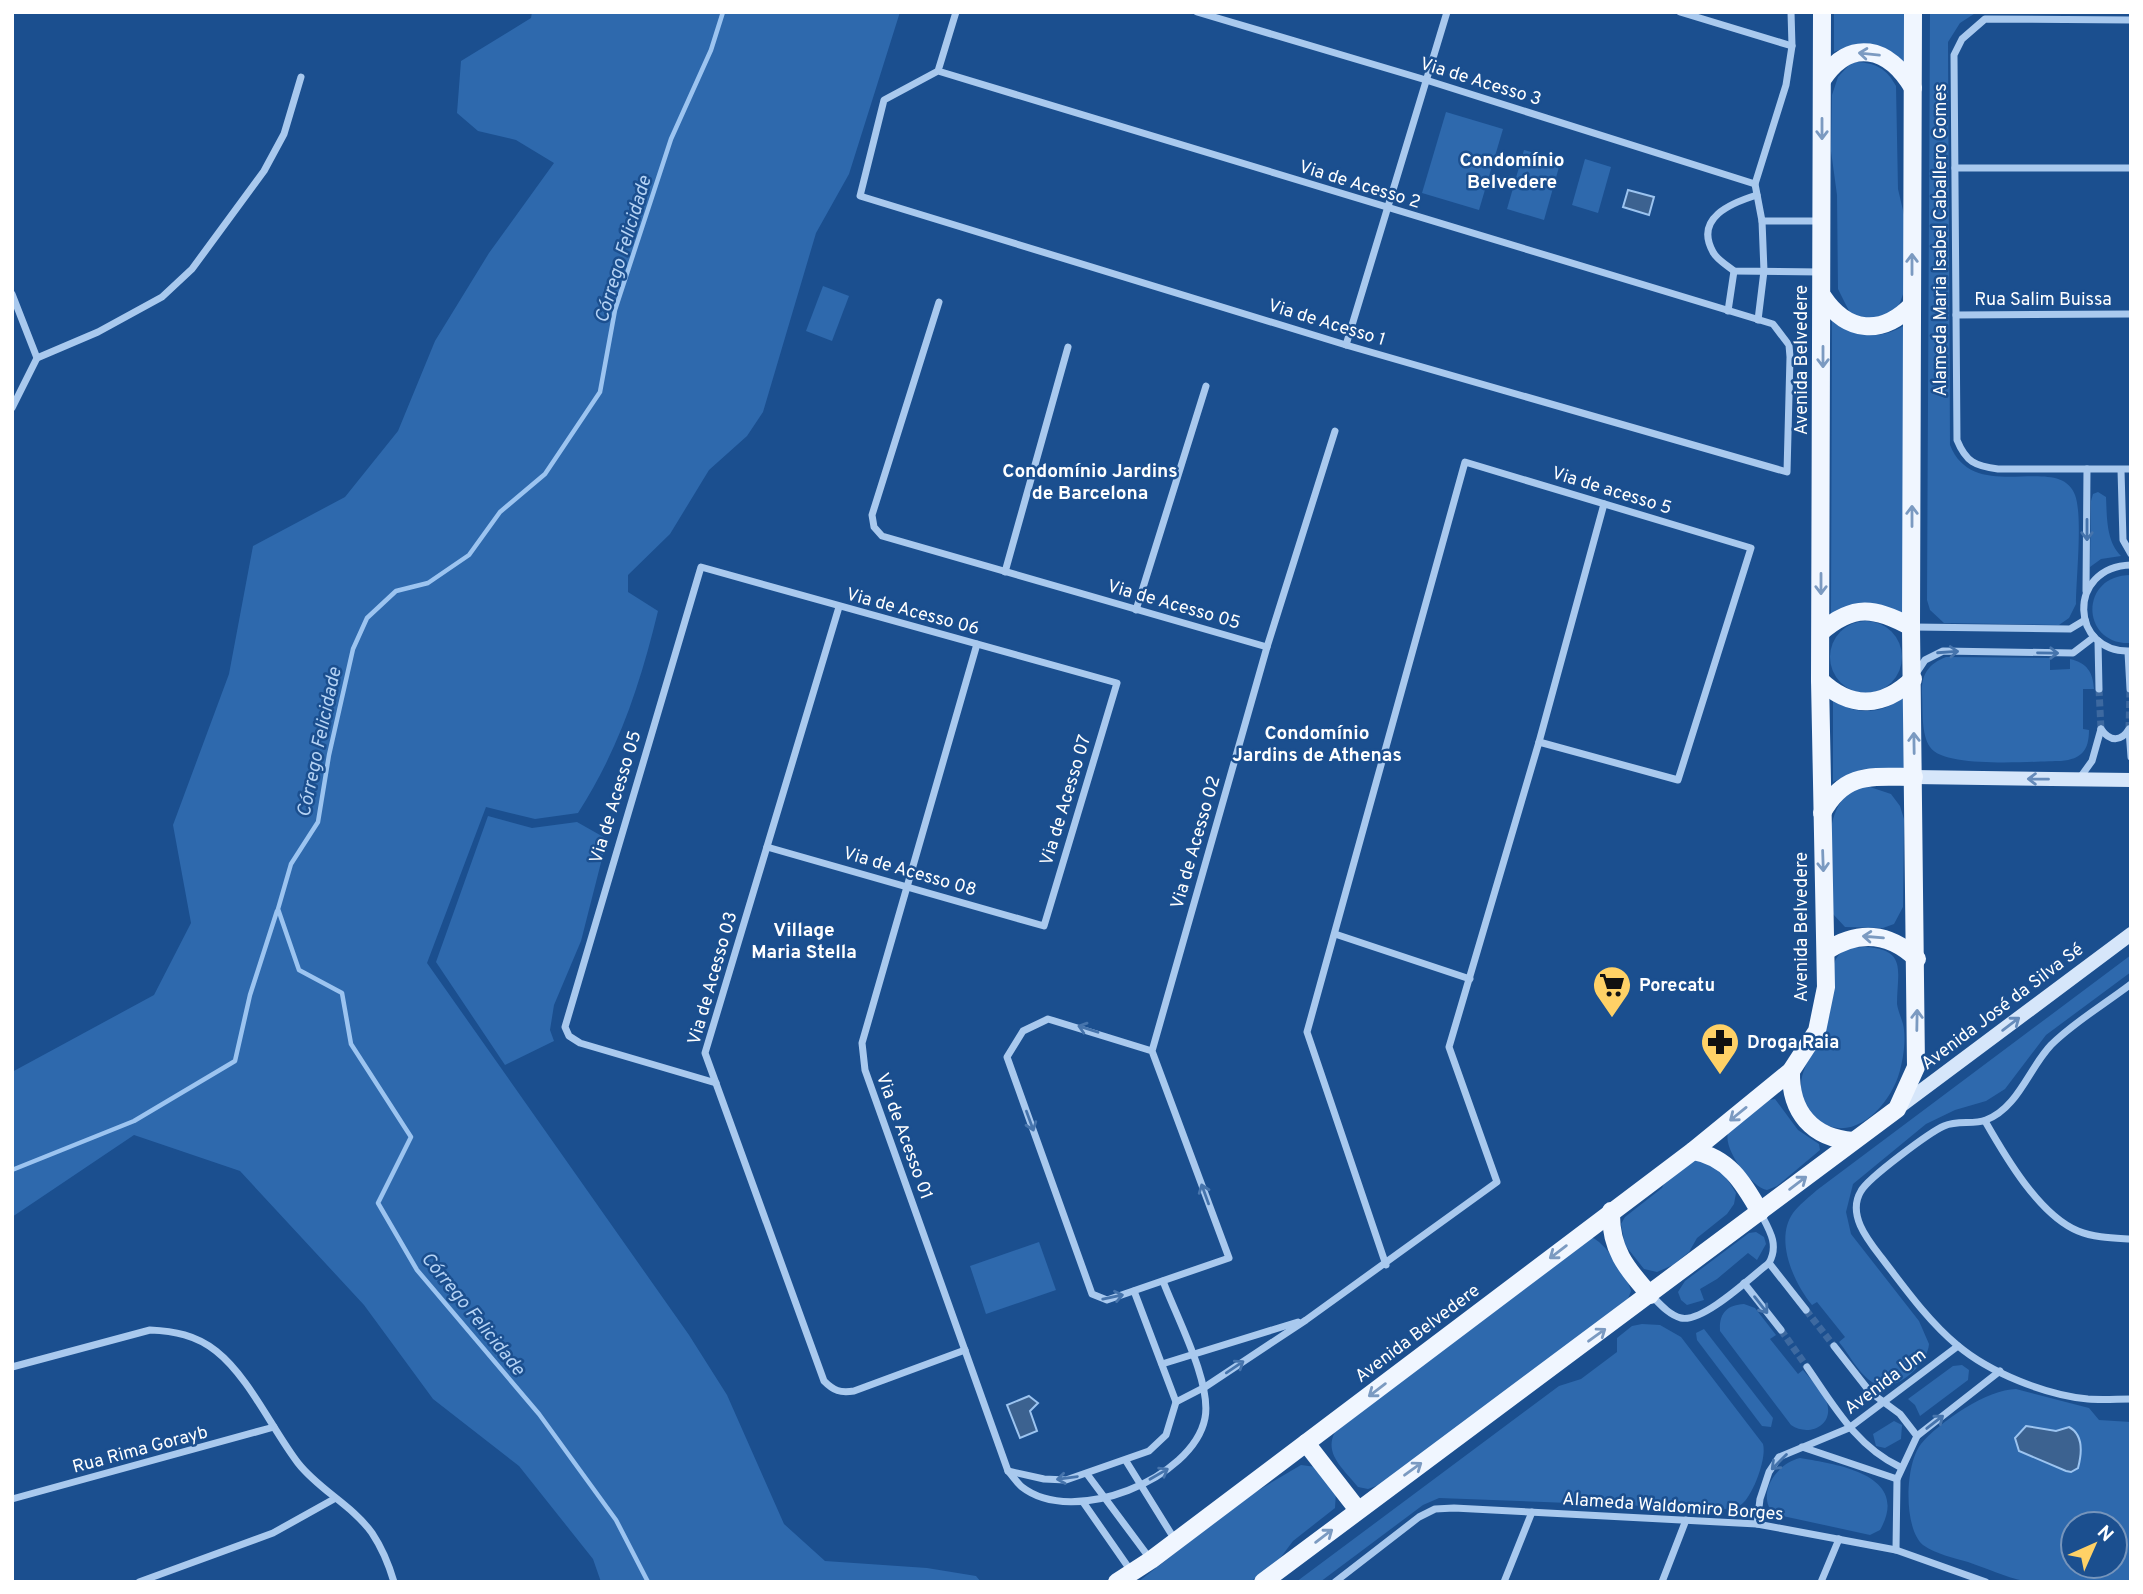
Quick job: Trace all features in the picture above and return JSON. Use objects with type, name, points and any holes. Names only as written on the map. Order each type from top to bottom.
[{"type":"main road","name":"Avenida Belvedere","points":[[1124,1577],[1151,1560],[1693,1152],[1791,1071],[1817,1031],[1826,987],[1820,680],[1822,12]]},
{"type":"main road","points":[[1263,1582],[1897,1108],[1916,1067],[1917,959],[1911,627],[1913,12]]},
{"type":"main road","points":[[1822,80],[1831,66],[1845,57],[1861,52],[1878,54],[1893,62],[1913,88]]},
{"type":"main road","points":[[1823,297],[1833,312],[1848,323],[1866,327],[1884,325],[1901,317],[1912,305]]},
{"type":"main road","points":[[1821,632],[1836,619],[1855,611],[1875,611],[1911,627]]},
{"type":"main road","points":[[1820,680],[1833,693],[1866,703],[1884,700],[1899,692],[1913,679]]},
{"type":"main road","points":[[1821,814],[1831,796],[1846,783],[1865,777],[2131,780]]},
{"type":"main road","name":"Avenida José da Silva Sé","points":[[1897,1108],[2131,934]]},
{"type":"main road","points":[[1826,951],[1844,940],[1866,935],[1894,941],[1917,959]]},
{"type":"main road","points":[[1791,1071],[1795,1106],[1805,1121],[1819,1133],[1835,1140],[1853,1141]]},
{"type":"main road","points":[[1693,1152],[1712,1155],[1727,1164],[1760,1212]]},
{"type":"main road","points":[[1611,1212],[1610,1235],[1615,1247],[1650,1295]]},
{"type":"main road","points":[[1306,1443],[1358,1510]]},
{"type":"street","points":[[938,71],[956,12]]},
{"type":"street","name":"Via de Acesso 3","points":[[1197,12],[1426,80],[1755,184]]},
{"type":"street","points":[[1346,345],[1447,12]]},
{"type":"street","points":[[1680,12],[1792,46]]},
{"type":"street","points":[[1758,320],[1764,271],[1762,221],[1755,184],[1786,85],[1792,46],[1791,12]]},
{"type":"street","points":[[2107,16],[2131,20]]},
{"type":"street","name":"Alameda Maria Isabel Caballero Gomes","points":[[2087,469],[1976,467],[1964,457],[1957,440],[1954,54],[1972,27],[1985,19],[2107,16]]},
{"type":"street","name":"Via de Acesso 1","points":[[938,71],[884,100],[860,196],[1346,345],[1787,472]]},
{"type":"street","name":"Via de Acesso 2","points":[[938,71],[1773,324],[1789,345],[1787,472]]},
{"type":"street","points":[[12,408],[37,358],[98,332],[162,297],[191,269],[264,170],[284,134],[301,77]]},
{"type":"street","points":[[1955,168],[2131,168]]},
{"type":"street","points":[[1757,195],[1728,204],[1714,216],[1708,233],[1713,253],[1734,271],[1822,272]]},
{"type":"street","points":[[1762,221],[1822,221]]},
{"type":"street","points":[[1728,311],[1734,271]]},
{"type":"street","points":[[12,294],[37,358]]},
{"type":"street","name":"Via de Acesso 05","points":[[939,302],[872,515],[874,527],[882,536],[1267,648]]},
{"type":"street","name":"Rua Salim Buissa","points":[[1956,315],[2131,314]]},
{"type":"street","points":[[1005,572],[1068,347]]},
{"type":"street","points":[[1136,610],[1206,386]]},
{"type":"street","name":"Via de Acesso 02","points":[[1152,1051],[1267,648],[1335,431]]},
{"type":"street","name":"Via de acesso 5","points":[[1335,934],[1465,462],[1751,548],[1678,780],[1539,742]]},
{"type":"street","points":[[2130,689],[2130,651],[2107,647],[2096,639],[2085,620],[2087,469],[2131,469]]},
{"type":"street","points":[[2121,470],[2123,540],[2131,554]]},
{"type":"street","points":[[1176,1402],[1205,1387],[1306,1320],[1386,1265],[1497,1182],[1449,1047],[1539,742],[1604,504]]},
{"type":"street","points":[[2086,591],[2105,571],[2131,565]]},
{"type":"street","name":"Via de Acesso 05","points":[[701,566],[566,1015],[565,1027],[569,1036],[592,1047],[716,1083]]},
{"type":"street","name":"Via de Acesso 06","points":[[701,566],[1116,683]]},
{"type":"street","name":"Via de Acesso 03","points":[[839,607],[705,1053],[824,1381],[832,1390],[843,1393],[854,1391],[965,1350]]},
{"type":"street","points":[[1911,627],[2070,629],[2085,620]]},
{"type":"street","points":[[1913,679],[1925,660],[1943,651],[2073,653],[2096,639]]},
{"type":"street","points":[[2096,639],[2099,689]]},
{"type":"street","name":"Via de Acesso 01","points":[[977,644],[862,1042],[864,1061],[1008,1471]]},
{"type":"street","name":"Via de Acesso 07","points":[[1044,926],[1116,683]]},
{"type":"street","points":[[2078,779],[2092,761],[2101,729],[2106,737],[2115,740],[2124,737],[2129,729]]},
{"type":"street","points":[[2129,729],[2131,757]]},
{"type":"street","name":"Via de Acesso 08","points":[[768,847],[1044,926]]},
{"type":"street","points":[[1386,1265],[1307,1032],[1335,934],[1470,979]]},
{"type":"street","points":[[2131,984],[2050,1046],[2023,1087],[1985,1121],[1961,1121],[1942,1127],[1875,1176],[1861,1190],[1856,1203],[1858,1220],[1866,1237],[1915,1301],[1958,1346],[2000,1371],[2046,1389],[2088,1399],[2131,1399]]},
{"type":"street","points":[[1048,1019],[1152,1051],[1229,1258],[1107,1300],[1092,1294],[1007,1057],[1023,1031],[1048,1019]]},
{"type":"street","points":[[1985,1121],[2018,1174],[2047,1208],[2076,1231],[2105,1238],[2131,1238]]},
{"type":"street","points":[[1650,1295],[1672,1315],[1684,1319],[1700,1315],[1744,1283],[1769,1263],[1775,1246],[1760,1212]]},
{"type":"street","points":[[1769,1263],[1806,1310]]},
{"type":"street","points":[[1008,1471],[1023,1488],[1046,1498],[1083,1502],[1104,1498],[1140,1484],[1181,1461],[1200,1436],[1205,1417],[1205,1387],[1163,1281]]},
{"type":"street","points":[[1744,1283],[1781,1331]]},
{"type":"street","points":[[1008,1471],[1044,1479],[1066,1480],[1149,1451],[1166,1435],[1176,1402],[1134,1291]]},
{"type":"street","points":[[1162,1364],[1190,1353],[1306,1320]]},
{"type":"street","points":[[12,1367],[150,1331],[173,1331],[215,1350],[232,1367],[312,1479],[372,1532],[387,1560],[394,1582]]},
{"type":"street","points":[[1833,1346],[1870,1392],[1906,1419],[1917,1436]]},
{"type":"street","name":"Avenida Um","points":[[1757,1524],[1760,1499],[1769,1472],[1779,1457],[1849,1428],[1958,1346]]},
{"type":"street","points":[[1807,1367],[1849,1428],[1877,1456],[1900,1467]]},
{"type":"street","points":[[1896,1550],[1897,1479],[1900,1467],[1917,1436],[2000,1371]]},
{"type":"street","name":"Rua Rima Gorayb","points":[[12,1499],[274,1427]]},
{"type":"street","points":[[1802,1447],[1897,1479]]},
{"type":"street","points":[[1126,1461],[1175,1541]]},
{"type":"street","points":[[1087,1474],[1151,1560]]},
{"type":"street","points":[[139,1582],[273,1533],[334,1499]]},
{"type":"street","points":[[1083,1502],[1124,1577]]},
{"type":"street","name":"Alameda Waldomiro Borges","points":[[1335,1582],[1419,1517],[1435,1509],[1757,1524],[1896,1550],[1981,1581]]},
{"type":"street","points":[[1504,1582],[1532,1512]]},
{"type":"street","points":[[1662,1582],[1686,1520]]},
{"type":"street","points":[[1821,1582],[1839,1539]]},
{"type":"shaded area","points":[[532,12],[900,12],[849,174],[816,233],[763,412],[747,436],[709,470],[670,534],[628,575],[628,592],[658,611],[636,691],[605,765],[578,813],[535,819],[486,807],[427,963],[689,1335],[727,1395],[784,1524],[825,1561],[927,1568],[976,1576],[981,1582],[601,1582],[593,1559],[519,1466],[433,1399],[364,1305],[240,1171],[134,1135],[12,1217],[12,1072],[154,995],[191,923],[173,825],[229,674],[253,546],[345,497],[398,431],[435,341],[489,253],[554,163],[516,140],[478,131],[457,113],[461,61],[531,18]]},
{"type":"shaded area","points":[[1834,12],[1904,12],[1904,63],[1889,50],[1872,45],[1853,46],[1834,52]]},
{"type":"shaded area","points":[[1930,12],[1977,12],[1960,23],[1948,42],[1950,445],[1962,463],[1977,472],[1996,476],[2052,478],[2066,483],[2075,495],[2079,532],[2076,604],[2069,618],[2059,625],[1944,623],[1930,610],[1927,600]]},
{"type":"shaded area","points":[[1857,62],[1880,68],[1896,86],[1898,189],[1905,219],[1905,289],[1899,305],[1893,312],[1866,320],[1850,313],[1838,289],[1837,195],[1831,151],[1832,95],[1838,77],[1850,64]]},
{"type":"shaded area","points":[[1446,112],[1503,129],[1479,210],[1422,193]]},
{"type":"shaded area","points":[[1524,150],[1561,160],[1544,220],[1507,209]]},
{"type":"shaded area","points":[[1585,159],[1611,167],[1598,213],[1572,205]]},
{"type":"shaded area","points":[[1628,190],[1654,197],[1649,215],[1623,207]]},
{"type":"shaded area","points":[[823,286],[849,296],[832,341],[806,331]]},
{"type":"shaded area","points":[[1832,320],[1850,330],[1868,335],[1886,333],[1905,325],[1904,617],[1884,608],[1868,605],[1831,615]]},
{"type":"shaded area","points":[[2098,492],[2106,497],[2110,536],[2121,556],[2101,559],[2090,567],[2091,501],[2093,494]]},
{"type":"shaded area","points":[[2131,575],[2131,643],[2114,641],[2102,634],[2095,623],[2092,610],[2095,597],[2102,586],[2114,578]]},
{"type":"shaded area","points":[[1866,621],[1886,627],[1896,637],[1902,657],[1896,677],[1886,687],[1866,693],[1846,687],[1836,677],[1830,657],[1836,637],[1846,627]]},
{"type":"shaded area","points":[[1946,657],[2050,658],[2050,670],[2070,669],[2070,659],[2081,663],[2090,673],[2094,689],[2083,689],[2083,729],[2089,730],[2086,748],[2079,756],[2061,761],[1970,761],[1939,754],[1930,747],[1925,735],[1922,687],[1927,671]]},
{"type":"shaded area","points":[[1903,698],[1904,769],[1863,769],[1833,782],[1833,700],[1851,709],[1868,711],[1886,707]]},
{"type":"shaded area","points":[[1870,787],[1891,794],[1900,806],[1904,819],[1903,907],[1894,924],[1883,928],[1845,927],[1833,914],[1830,837],[1833,818],[1840,802],[1852,792]]},
{"type":"shaded area","points":[[488,816],[532,828],[577,822],[607,839],[581,941],[554,1005],[550,1030],[554,1041],[505,1065],[436,962]]},
{"type":"shaded area","points":[[1865,947],[1888,952],[1897,964],[1897,1004],[1904,1029],[1901,1066],[1890,1094],[1869,1118],[1843,1128],[1829,1126],[1815,1117],[1804,1102],[1801,1094],[1802,1076],[1828,1021],[1831,976],[1835,960],[1847,948]]},
{"type":"shaded area","points":[[2131,955],[2131,972],[2046,1035],[2005,1089],[1986,1101],[1955,1110],[1926,1124],[1853,1184],[1846,1212],[1851,1234],[1919,1321],[1929,1344],[1923,1360],[1902,1380],[1884,1386],[1871,1381],[1860,1371],[1839,1342],[1845,1337],[1817,1302],[1812,1305],[1793,1273],[1785,1236],[1793,1213],[1817,1190]]},
{"type":"shaded area","points":[[1775,1099],[1798,1130],[1819,1144],[1820,1150],[1777,1186],[1767,1190],[1746,1175],[1730,1148],[1728,1133],[1769,1100]]},
{"type":"shaded area","points":[[1691,1160],[1717,1163],[1736,1193],[1734,1204],[1727,1214],[1697,1238],[1689,1252],[1673,1265],[1657,1272],[1644,1269],[1625,1245],[1621,1224],[1625,1217],[1662,1188],[1668,1175]]},
{"type":"shaded area","points":[[1756,1232],[1764,1237],[1766,1244],[1757,1260],[1748,1253],[1717,1279],[1700,1289],[1704,1300],[1687,1305],[1681,1300],[1678,1292],[1685,1281],[1749,1233]]},
{"type":"shaded area","points":[[1591,1237],[1603,1246],[1621,1268],[1631,1291],[1628,1299],[1379,1485],[1368,1489],[1358,1487],[1334,1455],[1332,1440],[1335,1432]]},
{"type":"shaded area","points":[[1039,1242],[1056,1290],[986,1314],[970,1266]]},
{"type":"shaded area","points":[[1744,1304],[1755,1308],[1776,1335],[1770,1339],[1798,1374],[1803,1370],[1823,1394],[1827,1403],[1827,1418],[1818,1427],[1805,1430],[1791,1425],[1720,1331],[1725,1311]]},
{"type":"shaded area","points":[[1660,1325],[1681,1337],[1763,1444],[1763,1458],[1758,1476],[1742,1504],[1725,1509],[1439,1498],[1423,1505],[1320,1582],[1296,1582],[1559,1386],[1581,1379],[1617,1352],[1617,1338],[1632,1326]]},
{"type":"shaded area","points":[[1704,1329],[1773,1418],[1771,1427],[1762,1426],[1697,1340],[1696,1333]]},
{"type":"shaded area","points":[[1962,1365],[1969,1370],[1968,1380],[1920,1416],[1915,1405],[1908,1399],[1953,1366]]},
{"type":"shaded area","points":[[2016,1389],[2089,1408],[2099,1420],[2131,1422],[2131,1582],[2061,1584],[2024,1581],[1939,1553],[1923,1545],[1917,1537],[1909,1511],[1909,1480],[1916,1453],[1929,1435],[1940,1426],[1965,1408],[1992,1394]]},
{"type":"shaded area","points":[[1029,1396],[1038,1403],[1030,1411],[1037,1431],[1020,1438],[1007,1405]]},
{"type":"shaded area","points":[[1894,1421],[1902,1425],[1901,1439],[1885,1448],[1876,1446],[1873,1434]]},
{"type":"shaded area","points":[[2026,1426],[2056,1431],[2069,1427],[2074,1430],[2081,1445],[2078,1468],[2071,1472],[2066,1471],[2019,1451],[2015,1438]]},
{"type":"shaded area","points":[[1800,1458],[1849,1469],[1878,1484],[1886,1496],[1887,1511],[1880,1530],[1870,1535],[1774,1514],[1767,1498],[1771,1480],[1784,1466]]},
{"type":"shaded area","points":[[1301,1465],[1316,1467],[1336,1492],[1335,1508],[1293,1541],[1278,1561],[1250,1582],[1138,1582],[1247,1497]]},
{"type":"waterway","name":"Córrego Felicidade","points":[[648,1582],[616,1520],[539,1414],[417,1270],[378,1203],[411,1137],[351,1044],[342,993],[299,970],[278,909],[291,864],[318,822],[329,755],[353,649],[367,618],[396,591],[428,583],[469,555],[500,512],[545,474],[600,392],[615,310],[671,139],[711,50],[723,12]]},
{"type":"waterway","points":[[12,1170],[134,1121],[235,1061],[250,995],[277,911]]},
{"type":"tunnel","points":[[2099,689],[2101,729]]},
{"type":"tunnel","points":[[2129,729],[2130,689]]},
{"type":"tunnel","points":[[1806,1310],[1834,1346]]},
{"type":"tunnel","points":[[1781,1330],[1807,1367]]},
{"type":"place","name":"Porecatu","points":[[1612,1019]]},
{"type":"place","name":"Droga Raia","points":[[1720,1076]]},
{"type":"district","name":"Condomínio Belvedere","points":[[1512,170]]},
{"type":"district","name":"Condomínio Jardins de Barcelona","points":[[1090,481]]},
{"type":"district","name":"Condomínio Jardins de Athenas","points":[[1317,743]]},
{"type":"district","name":"Village Maria Stella","points":[[804,940]]}]
